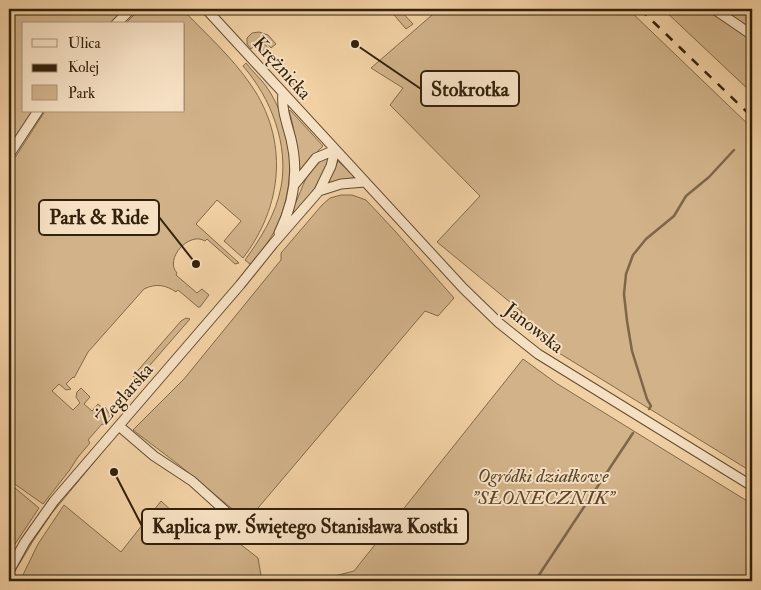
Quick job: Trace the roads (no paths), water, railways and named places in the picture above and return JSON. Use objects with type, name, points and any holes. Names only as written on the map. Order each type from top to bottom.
[{"type":"street","points":[[118,22],[131,9]]},
{"type":"street","name":"Krężnicka","points":[[206,9],[335,150]]},
{"type":"street","points":[[714,9],[752,35]]},
{"type":"street","name":"Żeglarska","points":[[272,244],[287,216],[295,185],[294,159],[282,103],[283,93]]},
{"type":"street","points":[[9,155],[37,112]]},
{"type":"street","name":"Żeglarska","points":[[295,185],[316,158],[335,150]]},
{"type":"street","name":"Żeglarska","points":[[9,570],[25,542],[47,511],[319,191],[331,166],[335,150]]},
{"type":"street","name":"Janowska","points":[[335,150],[472,297],[526,346],[752,486]]},
{"type":"street","points":[[319,191],[341,184],[365,182]]},
{"type":"street","points":[[119,426],[154,456],[192,481],[242,526]]},
{"type":"waterway","points":[[649,409],[651,406],[632,351],[624,294],[626,274],[633,255],[646,239],[674,216],[686,196],[709,177],[734,150]]},
{"type":"waterway","points":[[535,581],[633,433]]},
{"type":"railway","points":[[640,9],[752,117]]},
{"type":"place","name":"Stokrotka","points":[[355,44]]},
{"type":"place","name":"Park & Ride","points":[[196,264]]},
{"type":"place","name":"Kaplica pw. Świętego Stanisława Kostki","points":[[114,472]]},
{"type":"park label","name":"Ogródki działkowe \"SŁONECZNIK\"","points":[[543,487]]}]
